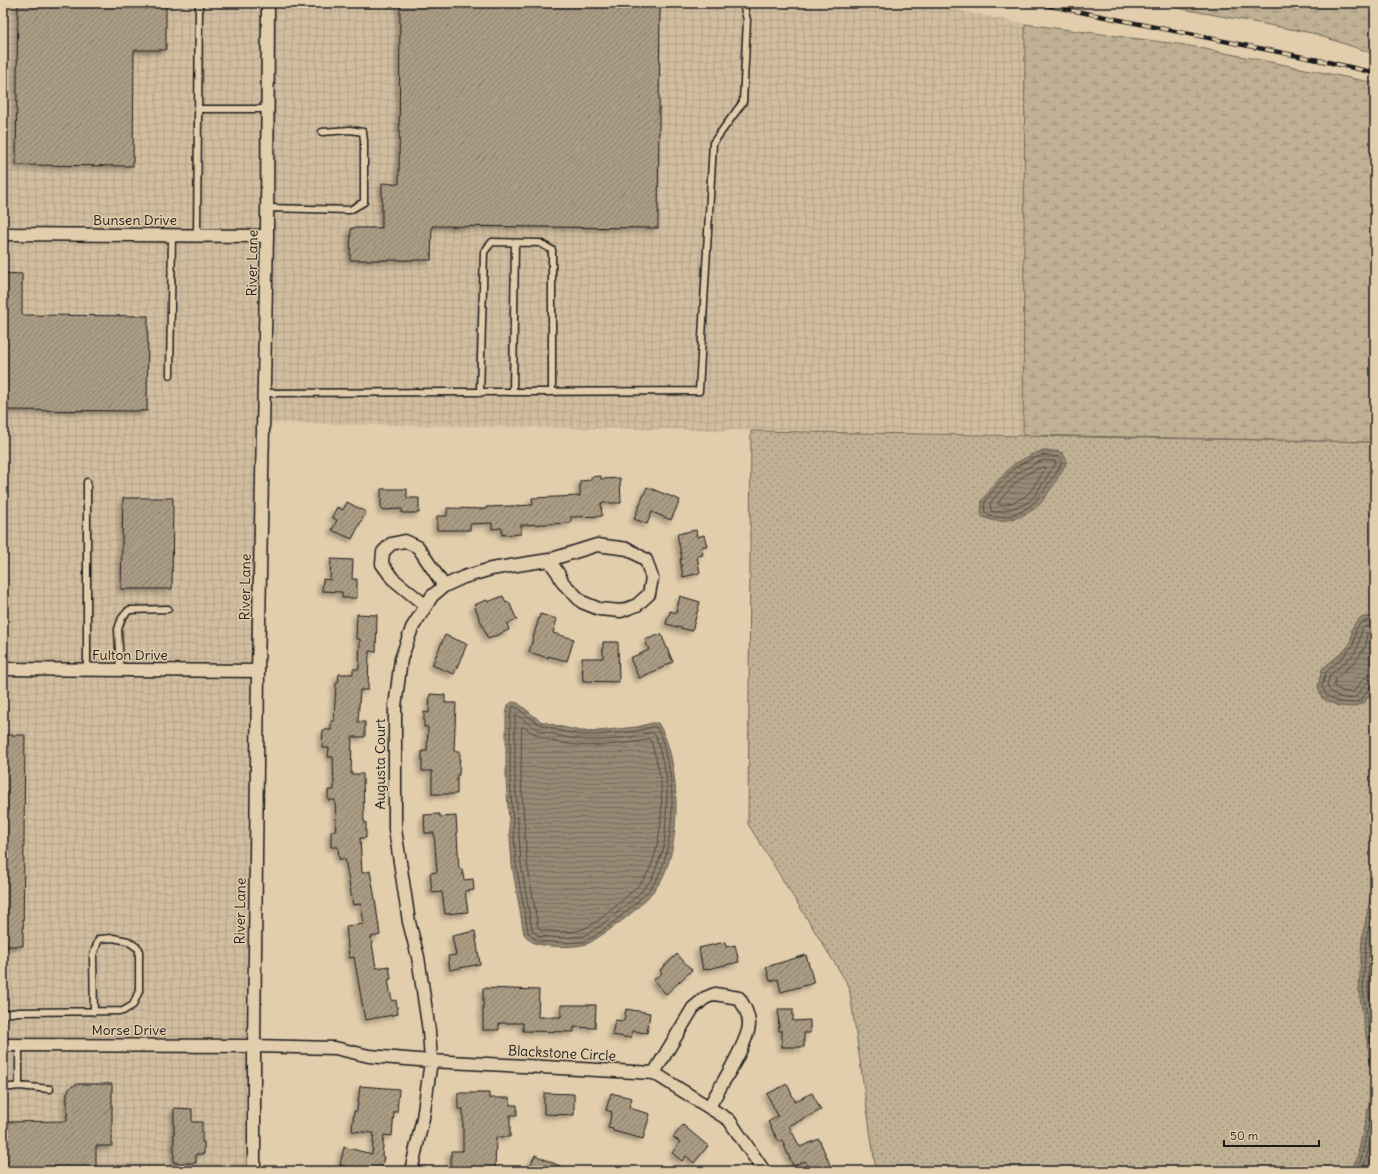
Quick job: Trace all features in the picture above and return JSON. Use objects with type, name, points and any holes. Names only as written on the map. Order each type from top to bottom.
[{"type":"street","name":"River Lane","points":[[254,1171],[258,671],[267,236],[268,3]]},
{"type":"street","name":"Bunsen Drive","points":[[3,234],[267,236]]},
{"type":"street","points":[[426,606],[393,579],[382,564],[383,552],[391,544],[405,541],[418,547],[444,586]]},
{"type":"street","name":"Augusta Court","points":[[431,1061],[429,1031],[418,957],[409,922],[395,829],[395,708],[401,659],[412,628],[432,596],[444,586],[464,577],[491,569],[549,560],[596,545],[628,549],[646,560],[652,578],[649,594],[637,605],[621,611],[599,609],[582,602],[563,583],[549,560]]},
{"type":"street","name":"Fulton Drive","points":[[3,669],[258,671]]},
{"type":"street","points":[[654,1073],[694,1008],[705,998],[714,994],[739,998],[747,1011],[749,1024],[744,1042],[708,1108]]},
{"type":"street","name":"Morse Drive","points":[[3,1045],[254,1046],[335,1048],[369,1056],[431,1061]]},
{"type":"street","points":[[412,1171],[423,1118],[431,1061]]},
{"type":"street","name":"Blackstone Circle","points":[[431,1061],[654,1073],[728,1120],[764,1171]]},
{"type":"lane","points":[[197,235],[199,3]]},
{"type":"lane","points":[[264,393],[699,391],[713,143],[743,102],[747,20],[743,3]]},
{"type":"lane","points":[[198,109],[268,109]]},
{"type":"lane","points":[[267,208],[350,210],[364,202],[363,132],[350,130],[322,132]]},
{"type":"lane","points":[[170,375],[172,235]]},
{"type":"lane","points":[[480,393],[484,252],[492,242],[540,243],[552,250],[552,392]]},
{"type":"lane","points":[[513,392],[515,243]]},
{"type":"lane","points":[[86,670],[87,482]]},
{"type":"lane","points":[[120,670],[118,629],[122,618],[129,610],[168,609]]},
{"type":"lane","points":[[3,1017],[5,1014],[18,1012],[94,1012],[123,1011],[133,1005],[139,991],[139,949],[128,941],[113,938],[99,939],[93,955],[94,1012]]},
{"type":"lane","points":[[19,1045],[19,1086]]},
{"type":"lane","points":[[3,1088],[19,1086],[50,1089]]},
{"type":"shaded area","points":[[3,3],[922,3],[1025,24],[1023,435],[263,423],[254,1171],[3,1171]]},
{"type":"green space","points":[[1156,3],[1375,3],[1375,54],[1312,33]]},
{"type":"green space","points":[[1025,24],[1185,45],[1375,83],[1375,442],[1023,435]]},
{"type":"green space","points":[[751,431],[1375,442],[1375,1171],[876,1171],[849,986],[748,824]]},
{"type":"water","points":[[1044,451],[1063,453],[1067,461],[1054,485],[1038,506],[1026,514],[1010,520],[994,521],[981,515],[982,500],[1014,464],[1035,453]]},
{"type":"water","points":[[1375,615],[1375,687],[1364,703],[1353,707],[1338,706],[1322,698],[1318,687],[1322,669],[1345,650],[1351,642],[1352,628],[1355,623],[1360,618]]},
{"type":"water","points":[[512,702],[518,703],[540,721],[562,727],[581,731],[597,731],[637,727],[658,723],[666,738],[675,780],[676,804],[672,850],[666,870],[658,885],[646,900],[613,927],[587,944],[578,946],[541,945],[532,942],[524,934],[512,865],[506,779],[506,715],[508,705]]},
{"type":"water","points":[[1375,884],[1375,1166],[1372,1171],[1351,1171],[1357,1158],[1369,1105],[1371,1067],[1359,991],[1362,939],[1372,889]]},
{"type":"building","points":[[18,3],[166,3],[166,50],[134,50],[133,166],[16,165]]},
{"type":"building","points":[[400,3],[660,3],[658,228],[432,226],[431,260],[350,260],[351,228],[382,228],[382,183],[399,184]]},
{"type":"building","points":[[3,273],[22,274],[22,315],[148,316],[147,411],[3,410]]},
{"type":"building","points":[[601,476],[601,479],[620,478],[621,503],[601,503],[602,516],[571,517],[571,523],[521,525],[521,534],[502,535],[502,528],[492,529],[492,523],[470,524],[470,530],[437,530],[437,516],[447,516],[447,508],[486,509],[486,507],[533,505],[532,498],[580,496],[580,481],[591,480],[591,477]]},
{"type":"building","points":[[647,487],[680,500],[671,520],[652,512],[647,524],[634,519]]},
{"type":"building","points":[[381,489],[407,489],[407,498],[419,498],[419,513],[402,513],[402,509],[381,510]]},
{"type":"building","points":[[123,498],[173,498],[172,589],[121,589]]},
{"type":"building","points":[[347,502],[366,512],[352,539],[332,530],[337,520],[332,517],[337,507],[343,510]]},
{"type":"building","points":[[696,530],[697,537],[704,535],[707,546],[701,547],[703,555],[697,556],[700,573],[683,577],[680,559],[682,559],[677,534]]},
{"type":"building","points":[[331,559],[353,560],[352,579],[357,579],[357,598],[342,598],[342,592],[322,591],[323,579],[330,580]]},
{"type":"building","points":[[503,596],[506,603],[509,602],[517,620],[507,624],[509,630],[488,639],[474,605],[487,600],[488,602]]},
{"type":"building","points":[[680,596],[700,602],[692,631],[666,624],[670,611],[676,613]]},
{"type":"building","points":[[357,614],[377,615],[376,652],[369,651],[368,690],[360,690],[358,722],[365,722],[365,737],[352,737],[351,774],[363,774],[364,822],[366,822],[366,838],[360,838],[362,873],[370,871],[375,899],[380,935],[371,937],[376,968],[389,966],[391,979],[388,980],[392,1001],[396,1000],[398,1014],[365,1020],[354,957],[349,958],[346,926],[364,924],[361,904],[353,905],[345,859],[339,859],[338,847],[331,847],[331,831],[335,831],[336,823],[335,800],[328,800],[328,790],[334,790],[333,757],[328,757],[329,748],[322,748],[323,730],[331,730],[331,721],[334,721],[336,683],[338,683],[339,674],[353,674],[353,669],[359,669],[360,639],[356,639]]},
{"type":"building","points":[[540,614],[557,619],[553,633],[574,639],[567,661],[548,656],[548,658],[529,652]]},
{"type":"building","points":[[661,634],[673,662],[639,678],[630,658],[649,650],[645,640]]},
{"type":"building","points":[[445,635],[467,644],[454,674],[432,665]]},
{"type":"building","points":[[603,642],[618,642],[619,682],[583,681],[582,658],[603,658]]},
{"type":"building","points":[[430,694],[445,695],[445,703],[456,703],[454,751],[460,751],[459,775],[457,775],[457,794],[432,794],[432,771],[422,771],[422,751],[427,751],[428,727],[424,727],[424,712],[429,713]]},
{"type":"building","points":[[3,735],[25,735],[23,946],[3,946]]},
{"type":"building","points":[[440,814],[440,817],[456,816],[459,869],[462,869],[464,880],[473,879],[474,890],[465,891],[468,912],[445,914],[442,892],[432,893],[430,873],[437,872],[434,833],[425,833],[424,815]]},
{"type":"building","points":[[475,931],[480,964],[450,970],[448,956],[456,955],[452,936]]},
{"type":"building","points":[[725,942],[726,947],[735,945],[739,962],[703,970],[699,948]]},
{"type":"building","points":[[677,954],[692,970],[666,994],[653,980],[662,973],[660,970]]},
{"type":"building","points":[[806,955],[814,983],[781,992],[778,979],[770,981],[766,967]]},
{"type":"building","points":[[483,988],[539,990],[538,1017],[561,1017],[561,1005],[596,1005],[595,1028],[574,1027],[574,1032],[523,1031],[523,1023],[499,1023],[499,1030],[483,1030]]},
{"type":"building","points":[[626,1009],[650,1013],[647,1033],[632,1031],[631,1038],[612,1035],[615,1020],[624,1021]]},
{"type":"building","points":[[778,1009],[793,1009],[793,1021],[810,1020],[810,1033],[804,1033],[804,1047],[782,1047],[782,1031],[779,1031]]},
{"type":"building","points":[[78,1084],[112,1084],[112,1146],[96,1146],[96,1171],[3,1171],[3,1122],[67,1121],[67,1093],[71,1087]]},
{"type":"building","points":[[787,1084],[795,1101],[812,1093],[821,1110],[789,1126],[800,1147],[819,1139],[831,1167],[821,1171],[809,1171],[805,1161],[793,1166],[782,1140],[779,1142],[768,1122],[778,1116],[767,1094]]},
{"type":"building","points":[[360,1086],[399,1089],[397,1112],[394,1112],[392,1136],[384,1135],[382,1156],[384,1157],[381,1171],[357,1171],[357,1169],[340,1165],[344,1147],[372,1154],[374,1133],[352,1131],[354,1111],[357,1111]]},
{"type":"building","points":[[458,1093],[489,1093],[489,1098],[510,1098],[510,1105],[517,1105],[517,1115],[510,1115],[510,1137],[496,1137],[495,1171],[451,1171],[451,1151],[463,1151],[463,1109],[458,1109]]},
{"type":"building","points":[[544,1093],[574,1094],[574,1115],[544,1114]]},
{"type":"building","points":[[611,1093],[632,1098],[629,1108],[650,1114],[643,1139],[613,1131],[613,1129],[608,1128],[612,1112],[606,1110]]},
{"type":"building","points":[[174,1108],[192,1109],[192,1122],[202,1122],[202,1142],[204,1142],[204,1154],[196,1154],[196,1163],[174,1163]]},
{"type":"building","points":[[683,1125],[708,1146],[694,1163],[686,1156],[682,1161],[672,1153],[680,1142],[673,1137]]},
{"type":"building","points":[[535,1155],[571,1171],[528,1171]]},
{"type":"railway","points":[[1024,3],[1040,5]]},
{"type":"railway","points":[[1036,3],[1328,62],[1375,73]]}]
